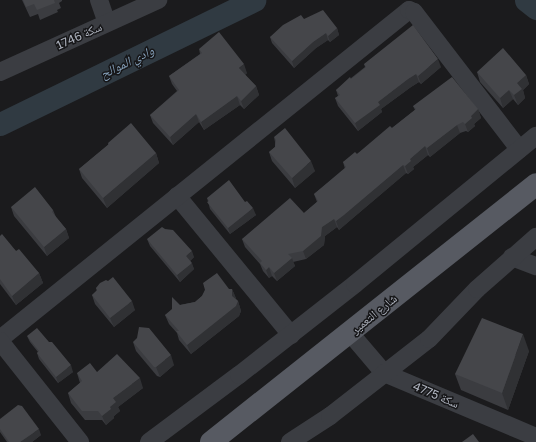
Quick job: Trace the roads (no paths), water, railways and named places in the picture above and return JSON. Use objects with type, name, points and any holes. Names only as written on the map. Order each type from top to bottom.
[{"type":"main road","name":"شارع التعمير","points":[[211,442],[536,184]]},
{"type":"street","points":[[99,0],[107,23]]},
{"type":"street","name":"سكة 1746","points":[[0,72],[158,0]]},
{"type":"street","points":[[80,442],[0,340],[409,10],[414,12],[519,149]]},
{"type":"street","points":[[149,442],[291,335],[536,136]]},
{"type":"street","points":[[177,196],[291,335]]},
{"type":"street","points":[[290,442],[330,416],[429,339],[477,289],[536,236]]},
{"type":"street","points":[[512,257],[536,266]]},
{"type":"street","name":"سكة 4775","points":[[350,332],[384,373],[536,437]]},
{"type":"waterway","name":"وادي الموالح","points":[[0,124],[254,0]]},
{"type":"waterway","name":"وادي الموالح","points":[[526,0],[536,8]]}]
